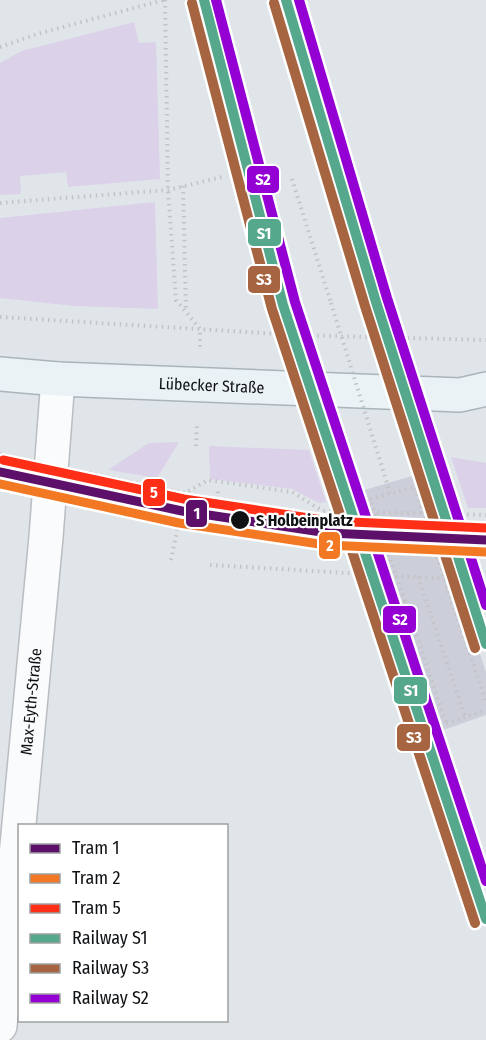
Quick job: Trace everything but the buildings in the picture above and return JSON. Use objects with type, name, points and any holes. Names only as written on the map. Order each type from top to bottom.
[{"type":"main road","name":"Lübecker Straße","points":[[0,374],[58,379],[477,396]]},
{"type":"street","name":"Max-Eyth-Straße","points":[[0,1026],[13,751],[52,465],[58,379]]},
{"type":"path","points":[[0,47],[37,34],[165,0],[168,190],[176,300],[201,329]]},
{"type":"path","points":[[0,203],[168,190],[226,176]]},
{"type":"path","points":[[292,179],[390,493]]},
{"type":"path","points":[[183,186],[186,313]]},
{"type":"path","points":[[0,317],[295,335],[486,340]]},
{"type":"path","points":[[0,454],[217,500]]},
{"type":"path","points":[[171,560],[185,493],[208,480],[292,492],[323,511],[486,515]]},
{"type":"path","points":[[446,723],[370,499],[415,487],[486,702]]},
{"type":"path","points":[[216,510],[218,491]]},
{"type":"path","points":[[200,506],[331,525],[486,531]]},
{"type":"path","points":[[210,565],[486,581]]},
{"type":"path","points":[[418,578],[465,716]]},
{"type":"path","points":[[435,727],[486,710]]},
{"type":"shaded area","points":[[134,22],[139,43],[156,42],[160,179],[68,187],[66,172],[20,176],[21,194],[0,195],[0,63],[22,51]]},
{"type":"shaded area","points":[[155,202],[158,309],[74,306],[0,298],[0,218]]},
{"type":"shaded area","points":[[179,442],[157,478],[108,470],[149,443]]},
{"type":"shaded area","points":[[209,446],[309,450],[326,502],[319,503],[292,489],[210,479]]},
{"type":"shaded area","points":[[451,457],[486,463],[486,508],[468,508]]},
{"type":"tram line","name":"5","points":[[3,460],[184,499],[329,521],[486,528]]},
{"type":"tram line","name":"1","points":[[0,472],[182,511],[328,533],[486,540]]},
{"type":"tram line","name":"2","points":[[0,484],[179,523],[326,545],[485,552]]},
{"type":"rail line","name":"S1","points":[[204,0],[283,305],[486,919]]},
{"type":"rail line","name":"S2","points":[[216,0],[295,302],[486,881]]},
{"type":"rail line","name":"S1","points":[[286,0],[376,302],[486,644]]},
{"type":"rail line","name":"S2","points":[[299,0],[387,298],[486,605]]},
{"type":"rail line","name":"S3","points":[[192,3],[272,309],[475,923]]},
{"type":"rail line","name":"S3","points":[[274,3],[365,306],[475,648]]},
{"type":"place","name":"S Holbeinplatz","points":[[240,520]]}]
